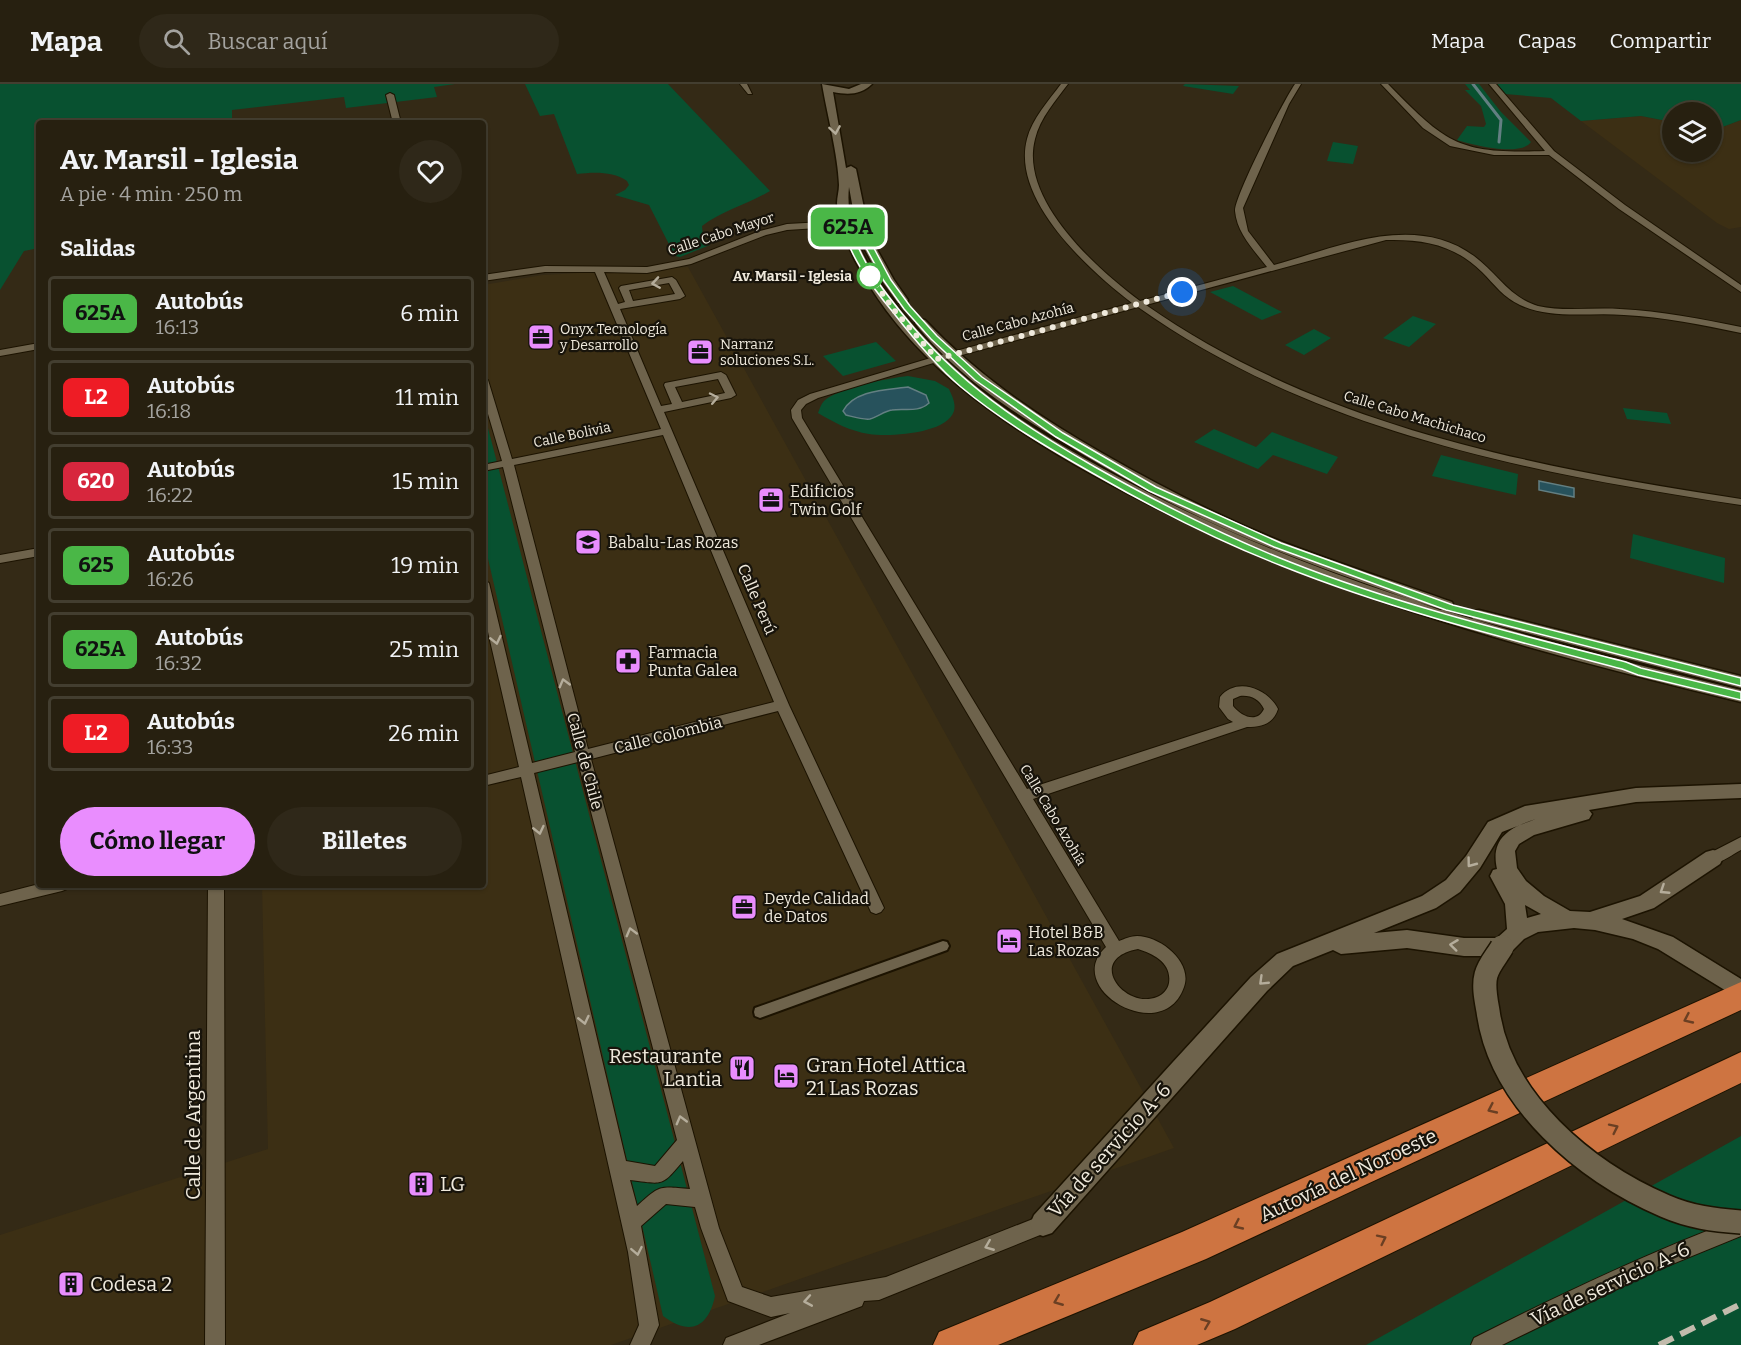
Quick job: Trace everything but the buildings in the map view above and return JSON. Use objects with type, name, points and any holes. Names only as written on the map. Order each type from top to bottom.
[{"type":"highway","name":"Autovía del Noroeste","points":[[952,1345],[1193,1246],[1741,993]]},
{"type":"highway","points":[[1152,1345],[1222,1316],[1741,1067]]},
{"type":"street","points":[[743,84],[750,93]]},
{"type":"street","name":"Calle Cabo Machichaco","points":[[1065,84],[1040,120],[1031,140],[1029,167],[1051,218],[1094,268],[1137,305],[1240,365],[1341,410],[1426,439],[1478,453],[1634,486],[1741,502]]},
{"type":"street","points":[[1272,268],[1244,231],[1239,208],[1286,104],[1298,84]]},
{"type":"street","points":[[1384,84],[1433,132],[1454,145],[1518,154],[1551,153]]},
{"type":"street","points":[[1492,84],[1551,153],[1741,290]]},
{"type":"street","points":[[848,89],[831,99],[844,185],[841,197],[854,224]]},
{"type":"street","points":[[390,95],[396,120]]},
{"type":"street","points":[[845,120],[854,224],[850,238],[871,280],[994,408],[1049,444],[1142,498],[1285,564],[1444,618],[1625,659],[1638,671],[1652,667],[1741,682]]},
{"type":"street","name":"Calle Cabo Mayor","points":[[486,278],[545,269],[647,270],[691,261],[763,233],[787,227],[854,224]]},
{"type":"street","name":"Calle Cabo Azohía","points":[[1115,948],[797,418],[796,410],[802,402],[814,396],[945,357],[1386,237],[1431,238],[1463,250],[1507,294],[1524,304],[1549,311],[1655,314],[1741,330]]},
{"type":"street","name":"Calle Perú","points":[[597,268],[782,705],[876,908]]},
{"type":"street","points":[[612,303],[680,296],[672,280],[624,288],[628,300]]},
{"type":"street","points":[[0,353],[36,347]]},
{"type":"street","points":[[655,405],[731,395],[721,375],[669,385],[676,401]]},
{"type":"street","name":"Calle de Chile","points":[[486,390],[687,1142],[703,1199],[735,1294],[771,1307],[886,1287]]},
{"type":"street","name":"Calle Bolivia","points":[[486,468],[666,431]]},
{"type":"street","points":[[0,559],[36,553]]},
{"type":"street","points":[[486,596],[631,1223],[649,1325],[640,1345]]},
{"type":"street","points":[[1652,667],[1741,696]]},
{"type":"street","name":"Calle Colombia","points":[[486,780],[782,705]]},
{"type":"street","points":[[1024,796],[1247,722]]},
{"type":"street","name":"Vía de servicio A-6","points":[[734,1345],[1044,1224],[1259,984],[1285,960],[1428,902],[1453,886],[1473,862],[1495,827],[1526,813],[1636,795],[1741,791]]},
{"type":"street","points":[[1567,919],[1538,903],[1516,884],[1505,865],[1505,851],[1511,840],[1533,828],[1597,810],[1679,800],[1741,798]]},
{"type":"street","name":"Vía de servicio A-6","points":[[1311,949],[1407,939],[1464,947],[1510,940],[1515,904],[1494,864],[1493,849],[1500,836],[1521,824],[1590,802]]},
{"type":"street","points":[[1589,921],[1647,902],[1713,858],[1741,843]]},
{"type":"street","points":[[0,900],[50,888]]},
{"type":"street","name":"Calle de Argentina","points":[[215,1345],[216,888]]},
{"type":"street","points":[[1741,993],[1699,962],[1654,938],[1589,921],[1567,919],[1540,922],[1510,940],[1486,975],[1485,1011],[1495,1051],[1519,1090],[1554,1130],[1597,1167],[1646,1197],[1701,1218],[1741,1222]]},
{"type":"street","points":[[1138,942],[1162,950],[1177,969],[1179,980],[1176,990],[1169,999],[1159,1004],[1142,1005],[1124,1000],[1114,993],[1103,974],[1108,955],[1115,948],[1138,942]]},
{"type":"street","points":[[760,1012],[943,946]]},
{"type":"street","points":[[618,1169],[658,1175],[687,1142]]},
{"type":"street","points":[[631,1223],[663,1195],[703,1199]]},
{"type":"street","name":"Vía de servicio A-6","points":[[1481,1345],[1594,1288],[1685,1248],[1741,1227]]},
{"type":"shaded area","points":[[1641,116],[1662,120],[1662,162],[1722,162],[1722,127],[1741,120],[1741,227],[1729,229],[1717,223],[1581,121]]},
{"type":"shaded area","points":[[688,267],[1174,1148],[611,1345],[0,1345],[0,1235],[268,1149],[262,888],[486,888],[486,284],[543,275]]},
{"type":"green space","points":[[0,84],[455,84],[434,87],[437,97],[346,108],[344,97],[232,110],[232,120],[36,120],[36,249],[24,251],[0,290]]},
{"type":"green space","points":[[525,84],[668,84],[770,191],[702,226],[703,236],[710,245],[680,257],[675,256],[649,205],[615,195],[625,190],[629,185],[627,181],[609,174],[577,174],[554,114],[540,116]]},
{"type":"green space","points":[[1185,84],[1239,86],[1233,94],[1183,86]]},
{"type":"green space","points":[[1465,84],[1479,84],[1501,112],[1531,142],[1517,149],[1507,149],[1484,147],[1457,140],[1467,126],[1484,127],[1486,124],[1481,106],[1465,90],[1470,90]]},
{"type":"green space","points":[[1497,84],[1741,84],[1741,120],[1722,127],[1722,102],[1662,102],[1662,120],[1641,116],[1581,121],[1551,98],[1505,94]]},
{"type":"green space","points":[[1333,142],[1358,146],[1353,164],[1327,161]]},
{"type":"green space","points":[[1233,286],[1282,312],[1262,320],[1210,292]]},
{"type":"green space","points":[[1413,316],[1436,324],[1409,347],[1383,338]]},
{"type":"green space","points":[[1314,329],[1331,338],[1304,355],[1285,345]]},
{"type":"green space","points":[[876,342],[896,361],[843,376],[823,356]]},
{"type":"green space","points":[[908,376],[935,381],[949,389],[954,411],[949,419],[941,425],[916,432],[878,435],[849,429],[818,413],[824,401],[840,392],[877,381]]},
{"type":"green space","points":[[1623,408],[1667,413],[1671,424],[1627,419]]},
{"type":"green space","points":[[486,420],[715,1296],[708,1315],[696,1326],[682,1326],[663,1316],[486,550]]},
{"type":"green space","points":[[1214,429],[1256,447],[1272,432],[1338,457],[1327,474],[1273,455],[1258,469],[1194,442]]},
{"type":"green space","points":[[1441,455],[1518,474],[1516,495],[1432,476]]},
{"type":"green space","points":[[1633,534],[1725,558],[1724,583],[1630,558]]},
{"type":"green space","points":[[1741,1136],[1741,1345],[1366,1345]]},
{"type":"water","points":[[908,387],[926,395],[929,403],[916,409],[889,411],[870,419],[846,415],[843,411],[855,399],[871,392]]},
{"type":"water","points":[[1539,481],[1574,488],[1574,497],[1539,490]]},
{"type":"waterway","points":[[1473,84],[1501,120],[1499,142]]},
{"type":"railway","points":[[1659,1345],[1741,1304]]},
{"type":"bus line","name":"625A","points":[[1741,682],[1652,660],[1639,654],[1624,653],[1450,608],[1277,545],[1153,489],[1059,435],[978,379],[934,338],[907,308],[888,281],[864,237],[860,224],[847,224],[850,238],[871,280],[920,341],[963,384],[994,408],[1049,444],[1142,498],[1285,564],[1444,618],[1645,673],[1741,696]]},
{"type":"place","name":"Av. Marsil - Iglesia","points":[[870,276]]},
{"type":"place","name":"Onyx Tecnología y Desarrollo","points":[[541,337]]},
{"type":"place","name":"Narranz soluciones S.L.","points":[[700,352]]},
{"type":"place","name":"Edificios Twin Golf","points":[[771,500]]},
{"type":"place","name":"Babalu-Las Rozas","points":[[588,542]]},
{"type":"place","name":"Farmacia Punta Galea","points":[[628,661]]},
{"type":"place","name":"Deyde Calidad de Datos","points":[[744,907]]},
{"type":"place","name":"Hotel B&B Las Rozas","points":[[1009,941]]},
{"type":"place","name":"Restaurante Lantia","points":[[742,1068]]},
{"type":"place","name":"Gran Hotel Attica 21 Las Rozas","points":[[786,1076]]},
{"type":"place","name":"LG","points":[[421,1184]]},
{"type":"place","name":"Codesa 2","points":[[71,1284]]},
{"type":"route","points":[[870,276],[894,310],[937,359],[1182,292]]}]
